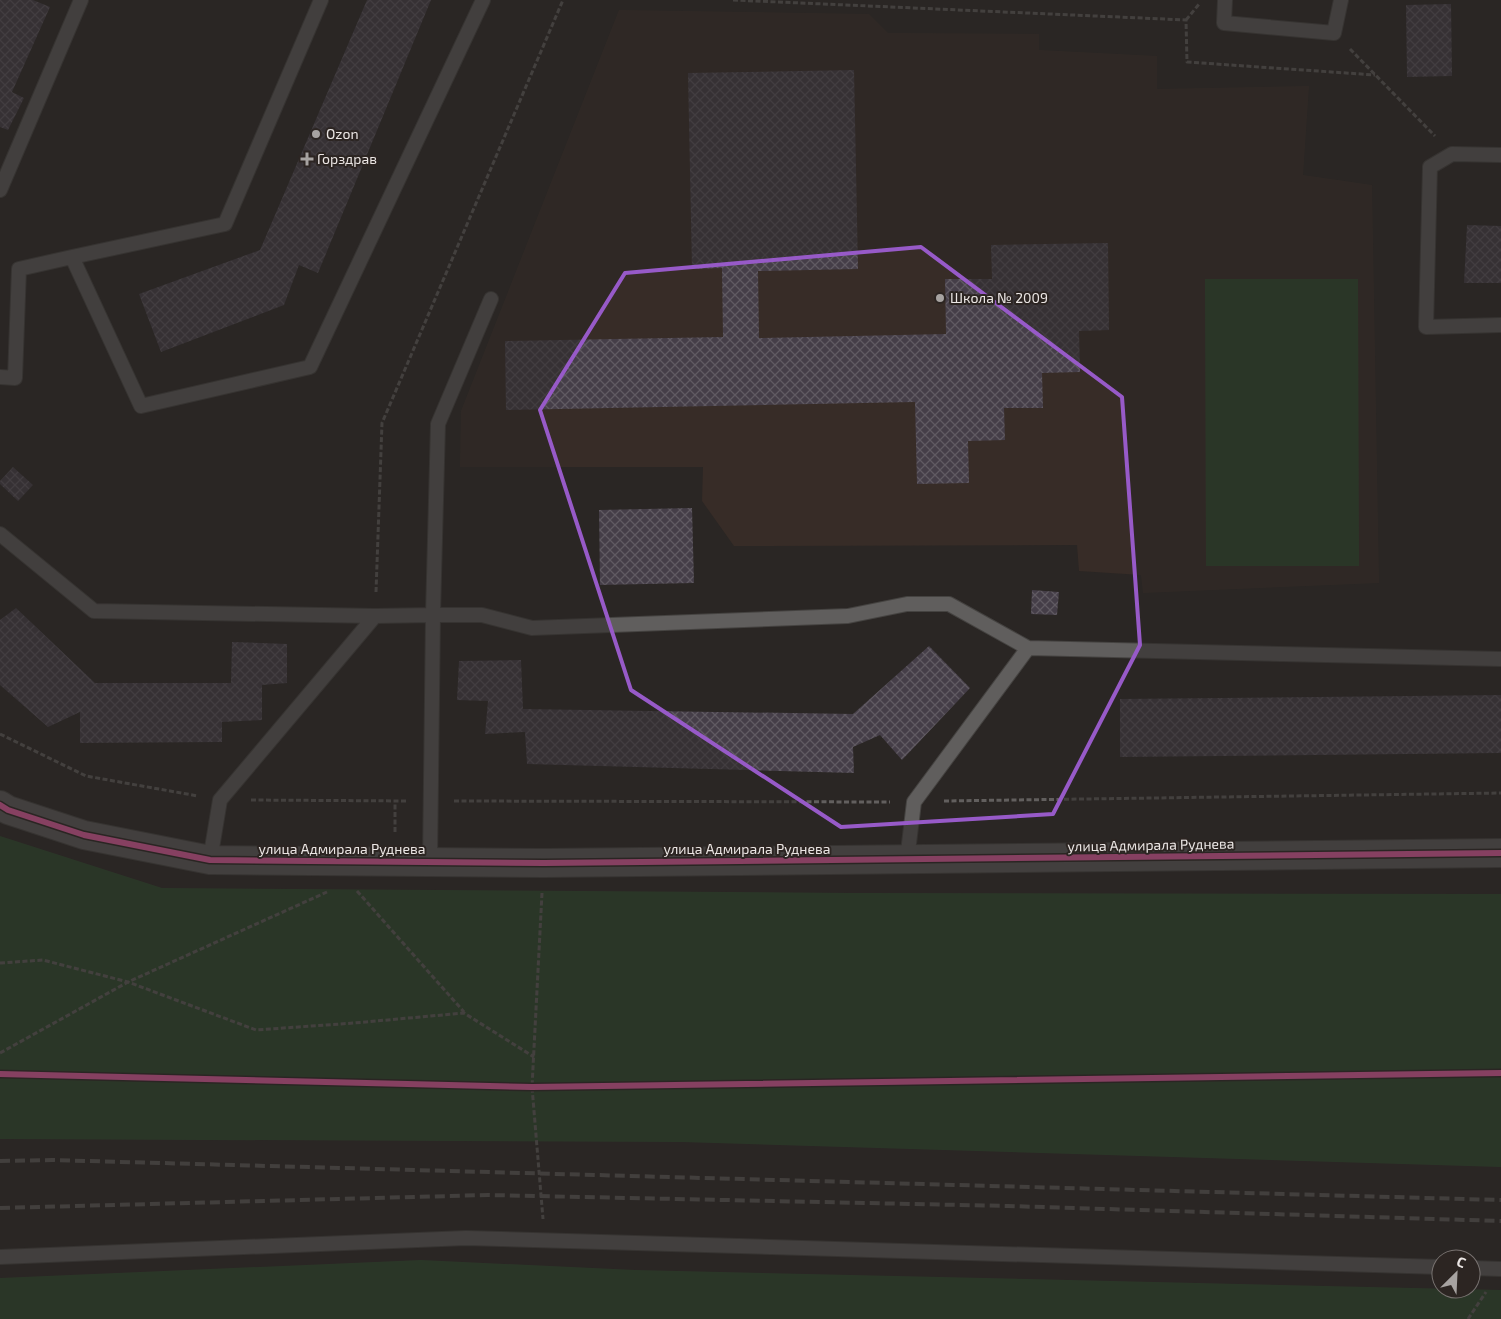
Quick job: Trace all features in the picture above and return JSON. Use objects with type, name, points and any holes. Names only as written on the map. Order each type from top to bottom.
[{"type":"street","name":"улица Адмирала Руднева","points":[[0,806],[84,836],[210,860],[544,863],[1501,853]]},
{"type":"lane","points":[[0,190],[81,0]]},
{"type":"lane","points":[[0,377],[15,378],[19,269],[225,224],[321,0]]},
{"type":"lane","points":[[72,257],[141,406],[310,367],[483,0]]},
{"type":"lane","points":[[1225,0],[1224,23],[1334,33],[1341,0]]},
{"type":"lane","points":[[1501,155],[1452,154],[1430,167],[1426,327],[1501,325]]},
{"type":"lane","points":[[430,862],[433,615],[438,424],[491,299]]},
{"type":"lane","points":[[0,534],[94,610],[375,616],[482,615],[532,628],[848,616],[907,604],[949,604],[1028,648],[1501,659]]},
{"type":"lane","points":[[210,860],[220,800],[375,616]]},
{"type":"lane","points":[[907,860],[914,802],[1028,648]]},
{"type":"lane","points":[[0,1257],[466,1238],[1431,1267]]},
{"type":"lane","points":[[1481,1268],[1501,1269]]},
{"type":"path","points":[[375,616],[382,424],[563,0]]},
{"type":"path","points":[[733,0],[1186,20]]},
{"type":"path","points":[[1203,0],[1186,20],[1187,62],[1375,75]]},
{"type":"path","points":[[1334,33],[1452,154]]},
{"type":"path","points":[[0,734],[86,776],[220,800],[914,802],[1501,793]]},
{"type":"path","points":[[394,862],[395,801]]},
{"type":"path","points":[[544,863],[532,1087],[545,1241]]},
{"type":"path","points":[[0,1053],[128,982],[331,890]]},
{"type":"path","points":[[356,890],[464,1013],[534,1057]]},
{"type":"path","points":[[0,963],[43,960],[128,982],[256,1030],[464,1013]]},
{"type":"path","points":[[522,1086],[542,1086]]},
{"type":"path","points":[[1468,1319],[1490,1287]]},
{"type":"highlighted area","points":[[921,247],[1122,397],[1140,645],[1053,814],[841,827],[631,690],[540,410],[625,273]]},
{"type":"shaded area","name":"Школа № 2009","points":[[619,10],[869,14],[888,33],[1039,34],[1039,50],[1157,56],[1157,89],[1309,86],[1303,175],[1372,185],[1379,583],[1143,593],[1141,575],[1079,571],[1077,545],[734,546],[702,501],[703,467],[460,467],[461,411]]},
{"type":"green space","points":[[1205,279],[1358,279],[1359,566],[1206,566]]},
{"type":"green space","points":[[0,836],[162,888],[851,893],[1501,894],[1501,1167],[682,1142],[0,1139]]},
{"type":"green space","points":[[421,1260],[635,1270],[1431,1288],[1431,1299],[1481,1299],[1481,1290],[1501,1290],[1501,1319],[0,1319],[0,1278]]},
{"type":"building","points":[[0,0],[33,0],[50,7],[12,92],[24,98],[8,130],[0,127]]},
{"type":"building","points":[[367,0],[431,0],[318,273],[299,265],[284,305],[161,352],[139,294],[260,250]]},
{"type":"building","points":[[1451,4],[1452,76],[1407,77],[1406,5]]},
{"type":"building","points":[[854,70],[858,269],[758,271],[759,338],[946,334],[945,279],[992,279],[991,245],[1108,243],[1109,330],[1079,331],[1080,372],[1042,373],[1043,408],[1004,408],[1005,440],[968,441],[969,483],[917,484],[915,402],[506,410],[505,341],[723,337],[722,268],[692,269],[688,73]]},
{"type":"building","points":[[1467,225],[1501,226],[1501,283],[1464,283]]},
{"type":"building","points":[[13,467],[33,485],[18,501],[0,484],[0,481]]},
{"type":"building","points":[[692,508],[694,583],[600,585],[599,510]]},
{"type":"building","points":[[1032,590],[1059,592],[1057,615],[1031,614]]},
{"type":"building","points":[[16,608],[95,683],[231,683],[232,642],[287,644],[287,683],[262,685],[262,720],[222,722],[222,742],[80,743],[80,712],[48,727],[0,685],[0,620]]},
{"type":"building","points":[[929,646],[970,688],[902,760],[880,735],[853,747],[854,773],[527,764],[525,732],[485,734],[488,701],[457,700],[459,661],[521,660],[523,709],[853,714]]},
{"type":"building","points":[[1501,695],[1501,753],[1120,757],[1120,699]]},
{"type":"railway","points":[[0,1161],[52,1160],[1501,1200]]},
{"type":"railway","points":[[0,1208],[488,1195],[1008,1206],[1501,1221]]},
{"type":"cycle path","points":[[0,805],[8,810],[84,835],[210,860],[544,863],[1501,853]]},
{"type":"cycle path","points":[[0,1074],[532,1087],[1501,1073]]},
{"type":"place","name":"Ozon","points":[[316,134]]},
{"type":"place","name":"Горздрав","points":[[307,159]]},
{"type":"place","name":"Школа № 2009","points":[[940,298]]}]
